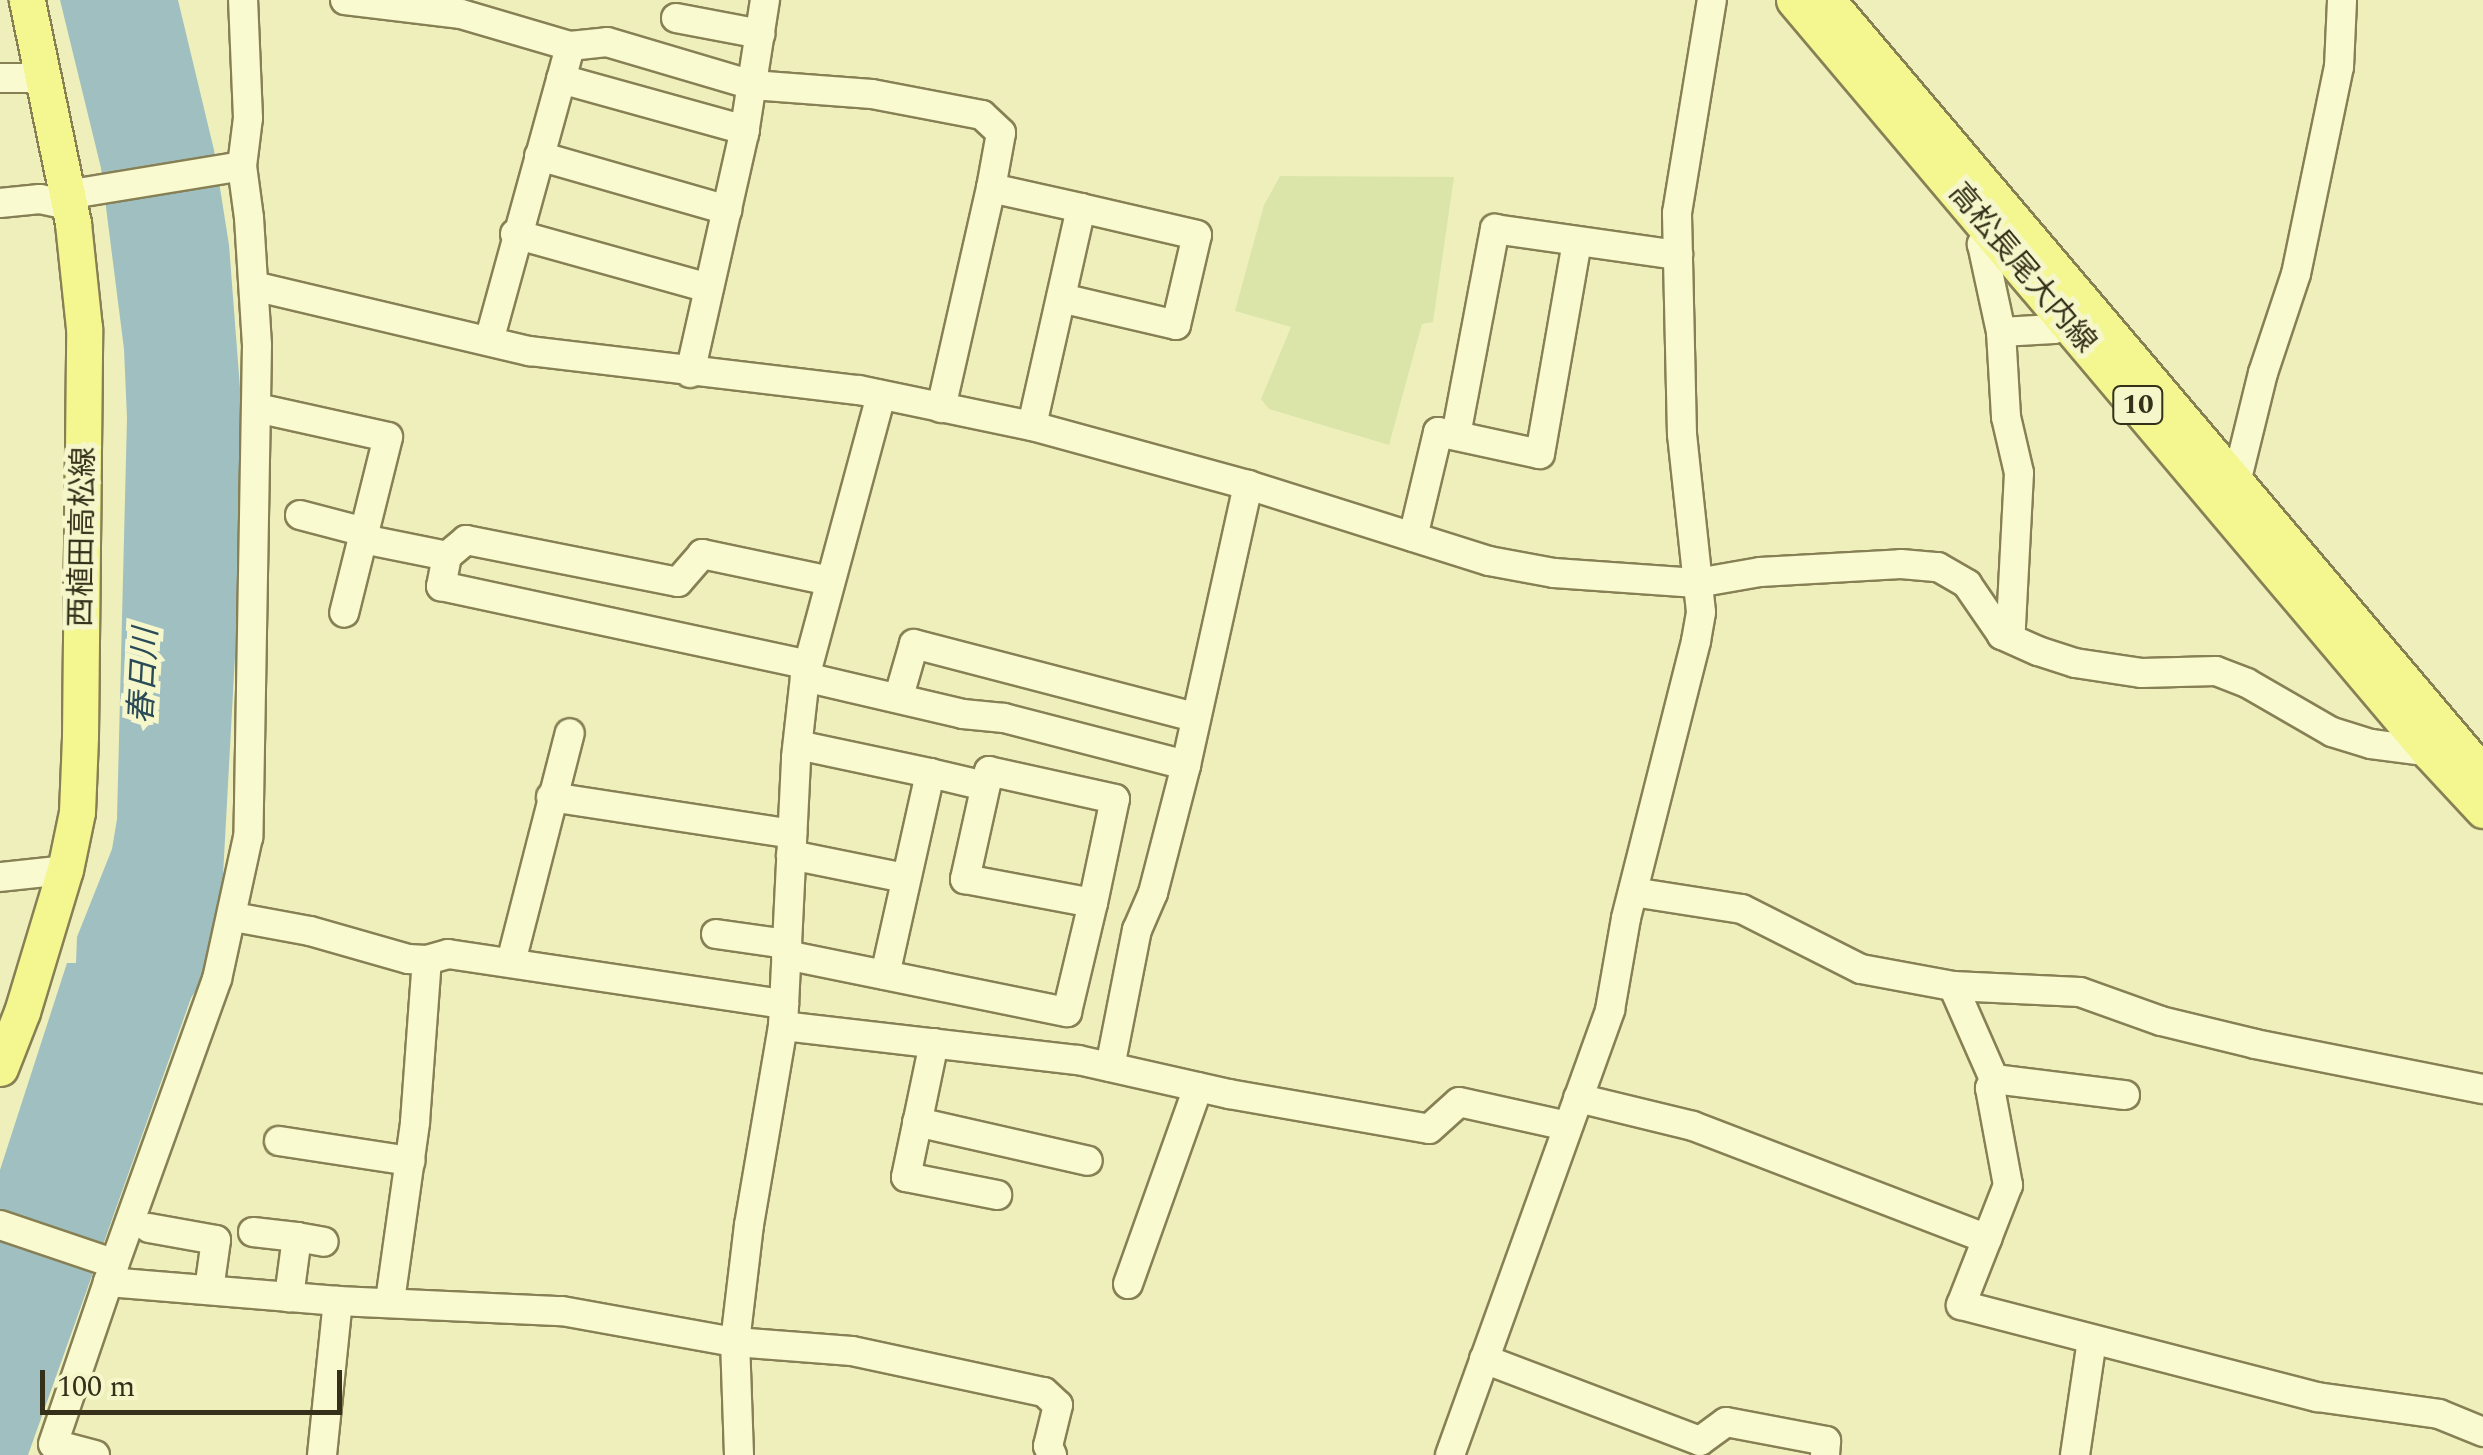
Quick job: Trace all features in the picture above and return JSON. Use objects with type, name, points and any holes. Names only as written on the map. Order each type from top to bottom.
[{"type":"main road","name":"西植田高松線","points":[[0,1068],[28,993],[65,870],[77,812],[85,505],[83,197],[43,78],[27,0]]},
{"type":"main road","name":"高松長尾大内線","points":[[1794,0],[2068,323],[2477,760]]},
{"type":"main road","name":"高松長尾大内線","points":[[1827,0],[2233,496],[2430,753],[2483,810]]},
{"type":"street","points":[[345,0],[461,14],[570,46],[606,42],[752,84],[872,94],[982,115],[1001,133],[941,408]]},
{"type":"street","points":[[690,372],[744,130],[765,0]]},
{"type":"street","points":[[1450,1455],[1610,1010],[1633,892],[1696,641],[1701,612],[1682,435],[1678,213],[1712,0]]},
{"type":"street","points":[[2233,496],[2262,373],[2296,274],[2339,67],[2342,0]]},
{"type":"street","points":[[95,1455],[54,1444],[217,979],[234,917],[251,784],[257,408],[254,286],[235,167],[248,118],[236,5]]},
{"type":"street","points":[[676,18],[760,34]]},
{"type":"street","points":[[489,341],[515,234],[570,46]]},
{"type":"street","points":[[0,78],[43,78]]},
{"type":"street","points":[[561,78],[744,130]]},
{"type":"street","points":[[540,156],[726,210]]},
{"type":"street","points":[[0,203],[83,197],[235,167]]},
{"type":"street","points":[[991,188],[1197,236],[1176,325],[1061,298]]},
{"type":"street","points":[[1032,426],[1081,208]]},
{"type":"street","points":[[1456,435],[1495,229],[1678,255]]},
{"type":"street","points":[[515,234],[709,288]]},
{"type":"street","points":[[1993,234],[1982,244],[2001,332],[2006,417],[2020,473],[2011,626],[2002,635]]},
{"type":"street","points":[[1414,537],[1438,432],[1540,454],[1577,242]]},
{"type":"street","points":[[254,286],[530,351],[881,394],[1032,426],[1248,485],[1489,561],[1554,574],[1696,583],[1760,572],[1901,564],[1938,567],[1967,584],[2002,635],[2075,663],[2142,674],[2216,672],[2247,683],[2332,732],[2477,760]]},
{"type":"street","points":[[2001,332],[2054,329],[2068,323]]},
{"type":"street","points":[[739,1455],[736,1342],[749,1225],[783,1014],[798,745],[806,671],[881,394]]},
{"type":"street","points":[[257,408],[388,437],[344,613]]},
{"type":"street","points":[[1110,1067],[1137,930],[1153,893],[1186,766],[1248,485]]},
{"type":"street","points":[[300,515],[447,556]]},
{"type":"street","points":[[830,580],[702,554],[678,582],[466,540],[447,556],[441,586],[806,671],[1186,766]]},
{"type":"street","points":[[898,696],[914,644],[1194,717]]},
{"type":"street","points":[[510,962],[570,733]]},
{"type":"street","points":[[798,745],[985,786]]},
{"type":"street","points":[[716,934],[885,976],[1067,1012],[1092,903],[1114,799],[988,772],[966,879],[1092,903]]},
{"type":"street","points":[[885,976],[930,773]]},
{"type":"street","points":[[551,797],[792,844],[905,878]]},
{"type":"street","points":[[0,877],[65,870]]},
{"type":"street","points":[[1633,892],[1742,909],[1862,969],[1953,986],[2080,992],[2161,1020],[2255,1044],[2483,1090]]},
{"type":"street","points":[[234,917],[427,960],[448,954],[510,962],[934,1043],[1110,1067],[1429,1129],[1459,1102],[1567,1126]]},
{"type":"street","points":[[390,1301],[410,1161],[427,960]]},
{"type":"street","points":[[1953,986],[1994,1080]]},
{"type":"street","points":[[934,1043],[906,1177],[997,1195]]},
{"type":"street","points":[[1994,1080],[2124,1095]]},
{"type":"street","points":[[1994,1080],[1990,1088],[2008,1185],[1961,1305],[2172,1357],[2317,1398],[2439,1414],[2483,1432]]},
{"type":"street","points":[[1128,1284],[1198,1087]]},
{"type":"street","points":[[1578,1098],[1693,1126],[1987,1239]]},
{"type":"street","points":[[917,1122],[1088,1161]]},
{"type":"street","points":[[278,1140],[410,1161]]},
{"type":"street","points":[[0,1225],[111,1273],[208,1290],[338,1301],[562,1311],[736,1342],[852,1351],[1044,1392],[1058,1405],[1048,1446],[1052,1455]]},
{"type":"street","points":[[149,1228],[216,1240],[208,1290]]},
{"type":"street","points":[[253,1232],[310,1239],[289,1297]]},
{"type":"street","points":[[322,1455],[338,1301]]},
{"type":"street","points":[[2075,1455],[2092,1340]]},
{"type":"street","points":[[1484,1359],[1700,1440],[1726,1422],[1826,1441],[1825,1455]]},
{"type":"green space","points":[[1280,176],[1454,177],[1433,322],[1422,324],[1389,445],[1269,409],[1261,399],[1291,327],[1235,311],[1264,205]]},
{"type":"water","name":"春日川","points":[[60,0],[178,0],[214,150],[229,245],[242,414],[240,565],[221,912],[206,974],[191,998],[28,1455],[0,1455],[0,1170],[67,963],[76,963],[77,937],[112,849],[117,819],[127,418],[124,349],[101,168]]}]
